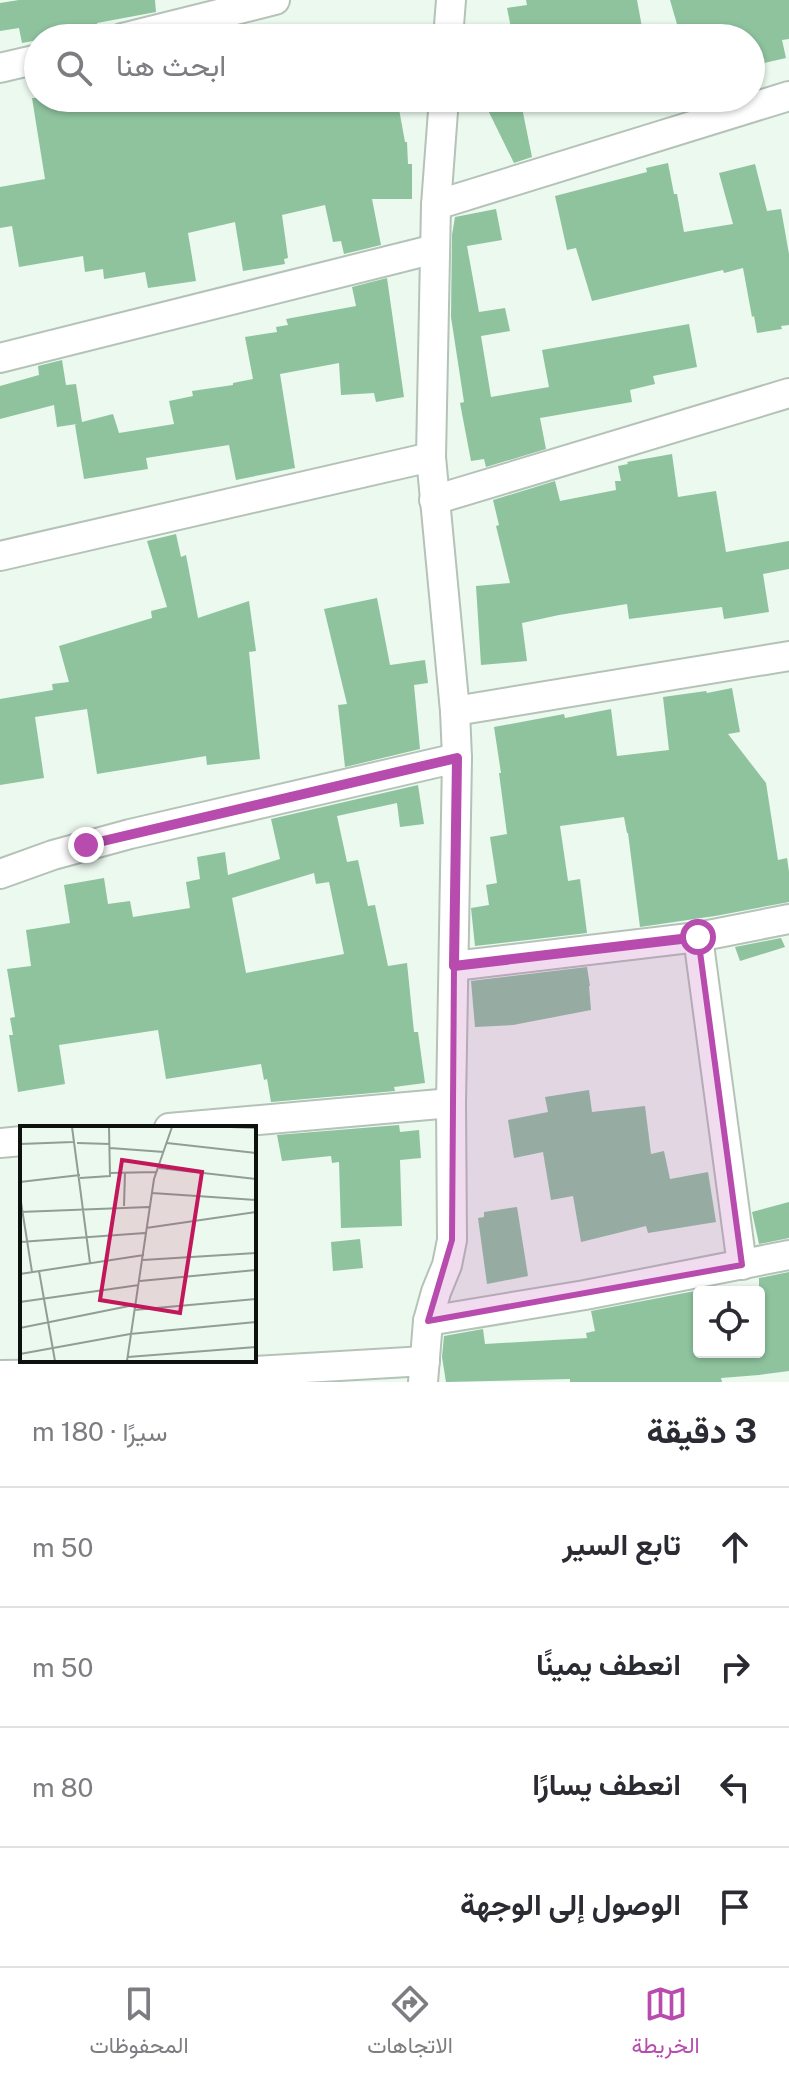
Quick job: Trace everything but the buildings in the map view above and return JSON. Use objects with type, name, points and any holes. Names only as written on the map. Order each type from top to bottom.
[{"type":"street","points":[[178,24],[275,0]]},
{"type":"street","points":[[451,24],[455,1]]},
{"type":"street","points":[[0,68],[24,62]]},
{"type":"street","points":[[765,103],[789,96]]},
{"type":"street","points":[[0,1375],[424,1372],[428,1321],[452,1240],[451,1103],[457,758],[431,457],[436,205],[443,112]]},
{"type":"street","points":[[436,205],[737,112]]},
{"type":"street","points":[[0,358],[435,249]]},
{"type":"street","points":[[434,500],[789,393]]},
{"type":"street","points":[[0,556],[431,457]]},
{"type":"street","points":[[455,711],[789,656]]},
{"type":"street","points":[[0,874],[53,855],[130,834],[457,758]]},
{"type":"street","points":[[454,966],[698,937],[789,919]]},
{"type":"street","points":[[698,937],[742,1265]]},
{"type":"street","points":[[192,1126],[451,1103]]},
{"type":"street","points":[[0,1143],[20,1141]]},
{"type":"street","points":[[428,1321],[585,1295],[789,1255]]},
{"type":"highlighted area","points":[[698,937],[742,1265],[428,1321],[452,1240],[454,966]]},
{"type":"route","points":[[86,845],[457,758],[454,966],[698,937]]}]
